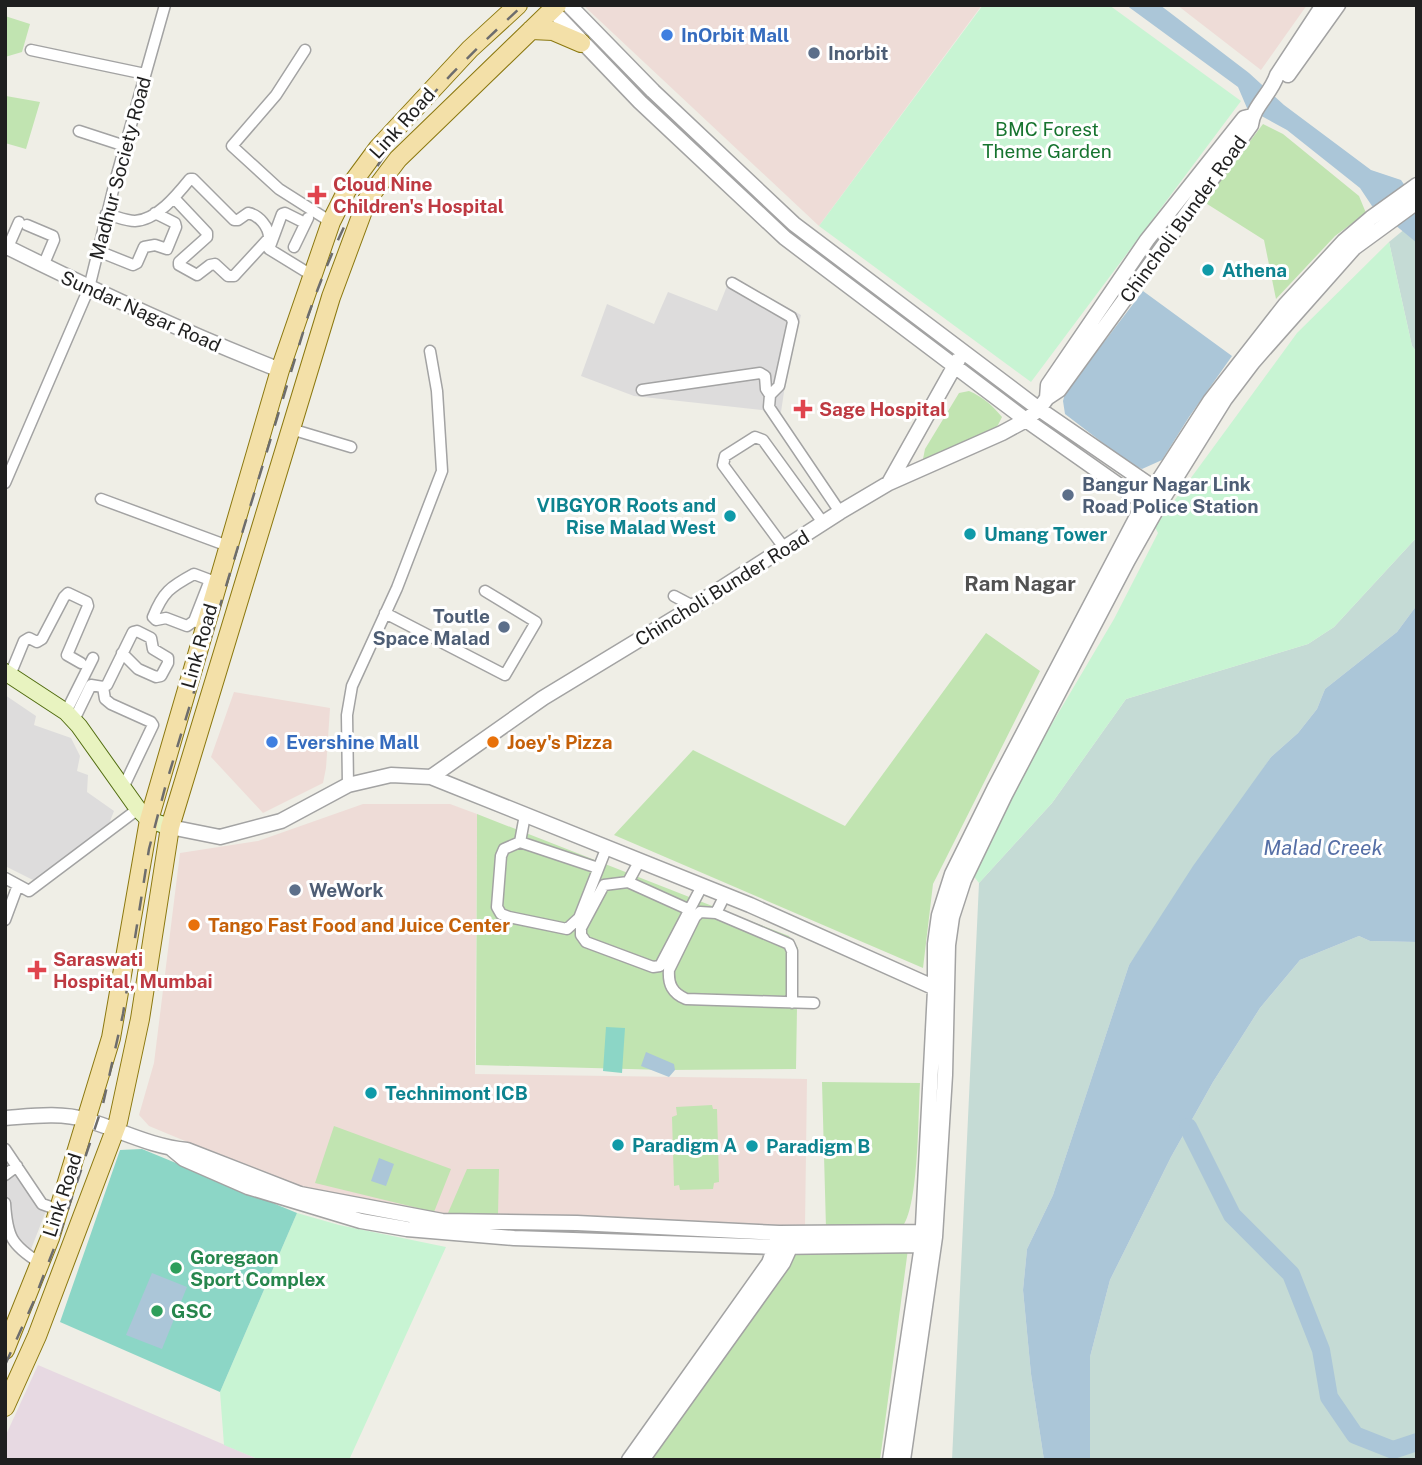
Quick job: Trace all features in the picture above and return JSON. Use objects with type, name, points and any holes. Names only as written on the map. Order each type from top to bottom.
[{"type":"main road","points":[[495,26],[501,5]]},
{"type":"main road","name":"Link Road","points":[[5,1350],[59,1210],[111,1038],[144,815],[200,623],[228,546],[280,370],[331,222],[347,190],[378,148],[470,49],[517,5]]},
{"type":"main road","name":"Link Road","points":[[5,1407],[37,1336],[115,1134],[140,1019],[170,827],[331,297],[367,200],[398,159],[556,7]]},
{"type":"main road","points":[[531,30],[587,37]]},
{"type":"main road","points":[[244,492],[268,502]]},
{"type":"main road","points":[[8,673],[70,716],[144,815],[170,827]]},
{"type":"street","name":"Madhur Society Road","points":[[6,476],[89,288],[106,214],[165,5]]},
{"type":"street","points":[[1273,88],[1277,75],[1323,5]]},
{"type":"street","points":[[1273,88],[1284,80],[1338,5]]},
{"type":"street","points":[[556,7],[587,37],[653,91],[794,225],[965,351],[1043,403],[1153,488]]},
{"type":"street","points":[[587,37],[640,102],[785,239],[1026,419],[1151,504]]},
{"type":"street","points":[[31,50],[145,75]]},
{"type":"street","points":[[305,50],[276,95],[232,146],[279,189],[331,222]]},
{"type":"street","name":"Chincholi Bunder Road","points":[[431,777],[543,698],[693,607],[840,512],[889,483],[1002,433],[1026,419],[1059,390],[1251,125],[1253,115],[1273,88]]},
{"type":"street","points":[[79,131],[125,146]]},
{"type":"street","points":[[106,214],[134,221],[155,213],[193,179],[234,220],[239,220],[248,212],[255,214],[269,231],[270,238],[234,276],[228,276],[215,264],[197,275],[192,274],[179,265],[179,262],[204,243],[207,237],[174,198]]},
{"type":"street","points":[[903,1460],[945,1075],[941,991],[952,917],[964,880],[1151,504],[1253,362],[1374,223],[1416,186]]},
{"type":"street","points":[[1151,504],[1153,488],[1240,360],[1285,305],[1344,241],[1417,202]]},
{"type":"street","points":[[294,247],[312,210]]},
{"type":"street","points":[[98,251],[133,265],[137,263],[144,247],[155,245],[167,249],[176,227],[175,223],[155,213]]},
{"type":"street","points":[[305,223],[282,214],[269,249],[313,276]]},
{"type":"street","points":[[6,246],[23,223],[53,236],[54,240],[43,266]]},
{"type":"street","name":"Sundar Nagar Road","points":[[6,246],[89,288],[280,370]]},
{"type":"street","points":[[732,283],[791,317],[793,322],[779,386],[770,395]]},
{"type":"street","points":[[348,785],[347,715],[352,686],[385,613],[442,471],[438,391],[430,351]]},
{"type":"street","points":[[889,483],[954,365],[965,351]]},
{"type":"street","points":[[642,390],[761,373],[765,376],[766,389],[770,395],[769,407],[840,512]]},
{"type":"street","points":[[291,429],[351,447]]},
{"type":"street","points":[[785,549],[723,465],[725,456],[755,437],[763,440],[824,524]]},
{"type":"street","points":[[101,499],[228,546]]},
{"type":"street","points":[[200,623],[187,626],[166,618],[156,620],[153,617],[169,587],[194,574],[214,581]]},
{"type":"street","points":[[385,613],[505,675],[536,622],[485,591]]},
{"type":"street","points":[[8,673],[24,640],[29,638],[37,642],[43,639],[68,593],[87,602],[88,606],[66,655],[81,663]]},
{"type":"street","points":[[674,596],[693,607]]},
{"type":"street","points":[[70,716],[91,685],[107,685],[122,653],[133,632],[137,631],[151,638],[153,649],[168,658],[168,663],[162,676],[156,677],[138,669],[122,653]]},
{"type":"street","points":[[70,716],[93,658]]},
{"type":"street","points":[[103,687],[105,699],[111,704],[153,725],[123,788]]},
{"type":"street","points":[[170,827],[220,837],[281,821],[348,785],[391,775],[431,777],[725,895],[941,991]]},
{"type":"street","points":[[5,877],[30,891],[144,815]]},
{"type":"street","points":[[520,842],[525,815]]},
{"type":"street","points":[[598,868],[520,842],[504,849],[501,856],[496,907],[501,914],[509,917],[567,929],[579,918],[606,849]]},
{"type":"street","points":[[628,882],[639,862]]},
{"type":"street","points":[[690,909],[628,882],[608,883],[601,888],[581,928],[581,935],[586,942],[653,967],[660,966],[690,909],[702,886]]},
{"type":"street","points":[[5,920],[18,885]]},
{"type":"street","points":[[716,913],[725,895]]},
{"type":"street","points":[[792,1003],[792,951],[789,944],[716,913],[700,912],[695,917],[668,970],[672,989],[678,995],[686,999],[792,1003],[814,1003]]},
{"type":"street","points":[[5,1118],[59,1115],[86,1120],[115,1134],[172,1149],[184,1159],[248,1187],[361,1221],[446,1234],[506,1230],[777,1240],[926,1238]]},
{"type":"street","points":[[5,1149],[43,1204],[59,1210]]},
{"type":"street","points":[[5,1175],[17,1166]]},
{"type":"street","points":[[5,1203],[6,1226],[13,1241],[40,1263]]},
{"type":"street","points":[[890,1460],[926,1238]]},
{"type":"street","points":[[628,1460],[769,1263],[777,1240]]},
{"type":"street","points":[[642,1460],[783,1263],[793,1240]]},
{"type":"shaded area","name":"InOrbit Mall","points":[[583,5],[982,5],[819,226]]},
{"type":"shaded area","points":[[1177,5],[1307,5],[1261,70]]},
{"type":"shaded area","points":[[1417,219],[1417,352],[1412,346],[1389,242]]},
{"type":"shaded area","points":[[731,276],[801,315],[787,372],[781,412],[634,396],[581,376],[607,304],[654,324],[668,292],[717,311]]},
{"type":"shaded area","points":[[1417,537],[1417,605],[1397,632],[1325,689],[1317,709],[1298,733],[1271,757],[1129,965],[1053,1195],[1027,1249],[1023,1290],[1031,1374],[1044,1460],[952,1460],[979,883],[1052,803],[1126,699],[1308,644],[1334,627]]},
{"type":"shaded area","name":"Evershine Mall","points":[[234,692],[330,708],[323,783],[263,813],[211,757]]},
{"type":"shaded area","points":[[5,695],[36,716],[34,725],[71,738],[80,756],[77,771],[88,775],[87,792],[114,811],[105,834],[39,883],[5,866]]},
{"type":"shaded area","points":[[363,804],[450,804],[477,814],[475,1074],[807,1079],[805,1226],[439,1215],[296,1187],[149,1126],[139,1115],[154,1063],[180,853],[258,841]]},
{"type":"shaded area","points":[[1359,936],[1370,941],[1417,942],[1417,1460],[1090,1460],[1090,1357],[1110,1280],[1171,1157],[1213,1082],[1260,1008],[1300,960]]},
{"type":"shaded area","points":[[606,1027],[625,1028],[622,1073],[603,1071]]},
{"type":"shaded area","points":[[5,1149],[49,1203],[28,1257],[5,1236]]},
{"type":"shaded area","name":"Goregaon Sport Complex","points":[[142,1149],[297,1213],[220,1392],[60,1322],[120,1150]]},
{"type":"shaded area","points":[[38,1365],[260,1460],[5,1460],[5,1437]]},
{"type":"green space","name":"BMC Forest Theme Garden","points":[[983,5],[1109,5],[1241,101],[1031,382],[819,226]]},
{"type":"green space","points":[[5,16],[30,24],[22,52],[5,57]]},
{"type":"green space","points":[[6,96],[40,102],[26,149],[5,143]]},
{"type":"green space","points":[[1263,124],[1283,134],[1359,196],[1366,213],[1335,236],[1276,299],[1264,240],[1204,202]]},
{"type":"green space","points":[[1389,242],[1412,346],[1417,352],[1417,537],[1334,627],[1308,644],[1126,699],[1052,803],[979,883],[972,874],[1040,744],[1114,619],[1158,533],[1155,527],[1297,333]]},
{"type":"green space","points":[[969,391],[987,402],[1002,417],[997,427],[930,461],[923,459],[925,449],[959,393]]},
{"type":"green space","points":[[986,633],[1040,671],[933,884],[923,968],[614,835],[693,750],[845,826]]},
{"type":"green space","points":[[477,814],[789,936],[798,948],[796,1069],[666,1070],[476,1065]]},
{"type":"green space","points":[[822,1082],[920,1083],[915,1179],[908,1215],[903,1226],[826,1228]]},
{"type":"green space","points":[[712,1105],[713,1109],[717,1109],[719,1182],[714,1183],[713,1189],[680,1190],[679,1185],[674,1186],[672,1117],[677,1115],[676,1107]]},
{"type":"green space","points":[[334,1126],[451,1169],[434,1212],[315,1183]]},
{"type":"green space","points":[[467,1169],[499,1169],[498,1215],[448,1213]]},
{"type":"green space","points":[[297,1213],[339,1225],[446,1247],[349,1460],[260,1460],[224,1445],[220,1392]]},
{"type":"green space","points":[[908,1249],[880,1460],[650,1460],[797,1252]]},
{"type":"water","points":[[1126,5],[1160,5],[1249,73],[1284,105],[1371,170],[1401,180],[1417,203],[1417,243],[1372,206],[1360,188],[1287,130],[1247,108],[1238,87]]},
{"type":"water","points":[[1143,291],[1232,356],[1162,460],[1142,469],[1129,463],[1065,414],[1063,401],[1065,393]]},
{"type":"water","name":"Malad Creek","points":[[1417,605],[1417,942],[1370,941],[1359,936],[1300,960],[1260,1008],[1213,1082],[1171,1157],[1110,1280],[1090,1357],[1090,1460],[1044,1460],[1031,1374],[1023,1290],[1027,1249],[1053,1195],[1129,965],[1193,866],[1271,757],[1298,733],[1317,709],[1325,689],[1397,632]]},
{"type":"water","points":[[646,1052],[674,1064],[675,1070],[669,1077],[641,1066]]},
{"type":"water","points":[[379,1158],[394,1164],[386,1186],[371,1181]]},
{"type":"water","name":"GSC","points":[[152,1273],[187,1287],[162,1349],[126,1335]]},
{"type":"waterway","points":[[1188,1127],[1232,1215],[1291,1274],[1321,1350],[1329,1397],[1355,1435],[1393,1450],[1417,1442]]},
{"type":"railway","points":[[5,1365],[33,1303],[61,1230],[103,1104],[123,1014],[149,849],[166,784],[315,296],[349,218],[395,140],[447,79],[523,5]]},
{"type":"place","name":"InOrbit Mall","points":[[667,35]]},
{"type":"place","name":"Inorbit","points":[[814,53]]},
{"type":"place","name":"Cloud Nine Children's Hospital","points":[[317,195]]},
{"type":"place","name":"Athena","points":[[1208,270]]},
{"type":"place","name":"Sage Hospital","points":[[803,409]]},
{"type":"place","name":"Bangur Nagar Link Road Police Station","points":[[1068,495]]},
{"type":"place","name":"VIBGYOR Roots and Rise Malad West","points":[[730,516]]},
{"type":"place","name":"Umang Tower","points":[[970,534]]},
{"type":"place","name":"Toutle Space Malad","points":[[504,627]]},
{"type":"place","name":"Evershine Mall","points":[[272,742]]},
{"type":"place","name":"Joey's Pizza","points":[[493,742]]},
{"type":"place","name":"WeWork","points":[[295,890]]},
{"type":"place","name":"Tango Fast Food and Juice Center","points":[[194,925]]},
{"type":"place","name":"Saraswati Hospital, Mumbai","points":[[37,970]]},
{"type":"place","name":"Technimont ICB","points":[[371,1093]]},
{"type":"place","name":"Paradigm A","points":[[618,1145]]},
{"type":"place","name":"Paradigm B","points":[[752,1146]]},
{"type":"place","name":"Goregaon Sport Complex","points":[[176,1268]]},
{"type":"place","name":"GSC","points":[[157,1311]]},
{"type":"district","name":"Ram Nagar","points":[[1020,584]]}]
